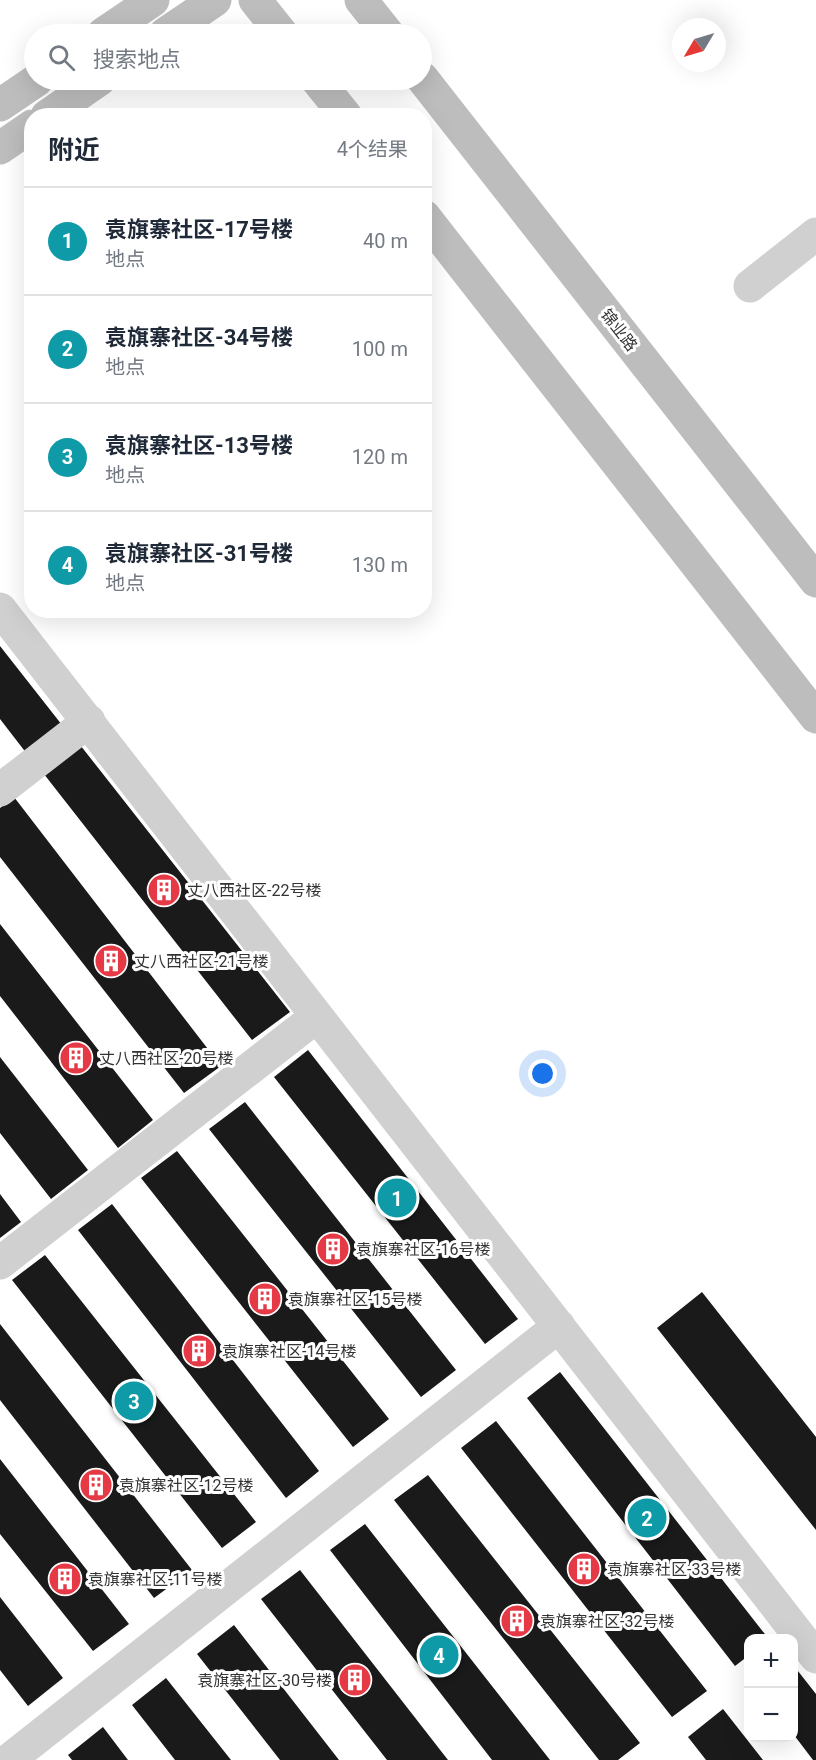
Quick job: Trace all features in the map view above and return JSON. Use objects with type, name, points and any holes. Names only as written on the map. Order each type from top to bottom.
[{"type":"main road","points":[[118,24],[153,0]]},
{"type":"main road","points":[[180,24],[215,0]]},
{"type":"main road","points":[[255,0],[274,24]]},
{"type":"main road","points":[[361,0],[380,24]]},
{"type":"main road","points":[[0,105],[24,89]]},
{"type":"main road","points":[[59,108],[85,90]]},
{"type":"main road","points":[[325,90],[340,108]]},
{"type":"main road","name":"锦业路","points":[[431,90],[816,581]]},
{"type":"main road","points":[[0,148],[24,132]]},
{"type":"main road","points":[[432,226],[816,717]]},
{"type":"street","points":[[750,286],[816,234]]},
{"type":"street","points":[[0,609],[816,1657]]},
{"type":"street","points":[[0,790],[89,721]]},
{"type":"street","points":[[0,1263],[316,1017]]},
{"type":"street","points":[[9,1760],[559,1326]]},
{"type":"building","points":[[0,646],[62,725],[27,754],[0,719]]},
{"type":"building","name":"丈八西社区-22号楼","points":[[77,741],[290,1012],[252,1040],[40,769]]},
{"type":"building","name":"丈八西社区-21号楼","points":[[14,797],[221,1066],[184,1093],[0,857],[0,808]]},
{"type":"building","name":"丈八西社区-20号楼","points":[[0,924],[153,1120],[118,1148],[0,996]]},
{"type":"building","points":[[308,1050],[518,1319],[485,1344],[274,1077]]},
{"type":"building","points":[[0,1057],[88,1170],[51,1199],[0,1133]]},
{"type":"building","name":"袁旗寨社区-16号楼","points":[[245,1102],[456,1370],[421,1397],[209,1129]]},
{"type":"building","name":"袁旗寨社区-15号楼","points":[[177,1151],[389,1419],[353,1447],[141,1178]]},
{"type":"building","points":[[0,1194],[21,1222],[0,1238]]},
{"type":"building","name":"袁旗寨社区-14号楼","points":[[112,1204],[319,1471],[286,1498],[78,1230]]},
{"type":"building","points":[[45,1255],[256,1522],[222,1548],[12,1280]]},
{"type":"building","points":[[702,1292],[816,1437],[816,1530],[657,1328]]},
{"type":"building","name":"袁旗寨社区-12号楼","points":[[0,1324],[192,1570],[154,1598],[0,1400]]},
{"type":"building","points":[[560,1372],[765,1634],[744,1634],[744,1659],[735,1666],[527,1398]]},
{"type":"building","name":"袁旗寨社区-33号楼","points":[[496,1421],[707,1691],[672,1717],[461,1448]]},
{"type":"building","name":"袁旗寨社区-11号楼","points":[[0,1459],[129,1624],[93,1651],[0,1534]]},
{"type":"building","name":"袁旗寨社区-32号楼","points":[[428,1475],[640,1743],[618,1760],[599,1760],[394,1500]]},
{"type":"building","points":[[365,1524],[550,1760],[492,1760],[330,1550]]},
{"type":"building","name":"袁旗寨社区-30号楼","points":[[300,1570],[448,1760],[387,1760],[261,1599]]},
{"type":"building","points":[[0,1597],[63,1678],[28,1706],[0,1670]]},
{"type":"building","points":[[234,1625],[339,1760],[280,1760],[197,1654]]},
{"type":"building","points":[[798,1671],[816,1694],[816,1760],[813,1760],[798,1740]]},
{"type":"building","points":[[166,1678],[231,1760],[175,1760],[132,1705]]},
{"type":"building","points":[[723,1709],[744,1736],[744,1742],[749,1742],[763,1760],[706,1760],[688,1737]]},
{"type":"building","points":[[103,1727],[128,1760],[72,1760],[68,1755]]},
{"type":"place","name":"丈八西社区-22号楼","points":[[164,890]]},
{"type":"place","name":"丈八西社区-21号楼","points":[[111,961]]},
{"type":"place","name":"丈八西社区-20号楼","points":[[76,1058]]},
{"type":"place","name":"袁旗寨社区-17号楼","points":[[397,1198]]},
{"type":"place","name":"袁旗寨社区-16号楼","points":[[333,1249]]},
{"type":"place","name":"袁旗寨社区-15号楼","points":[[265,1299]]},
{"type":"place","name":"袁旗寨社区-14号楼","points":[[199,1351]]},
{"type":"place","name":"袁旗寨社区-13号楼","points":[[134,1401]]},
{"type":"place","name":"袁旗寨社区-12号楼","points":[[96,1485]]},
{"type":"place","name":"袁旗寨社区-34号楼","points":[[647,1518]]},
{"type":"place","name":"袁旗寨社区-33号楼","points":[[584,1569]]},
{"type":"place","name":"袁旗寨社区-11号楼","points":[[65,1579]]},
{"type":"place","name":"袁旗寨社区-32号楼","points":[[517,1621]]},
{"type":"place","name":"袁旗寨社区-31号楼","points":[[439,1655]]},
{"type":"place","name":"袁旗寨社区-30号楼","points":[[355,1680]]}]
